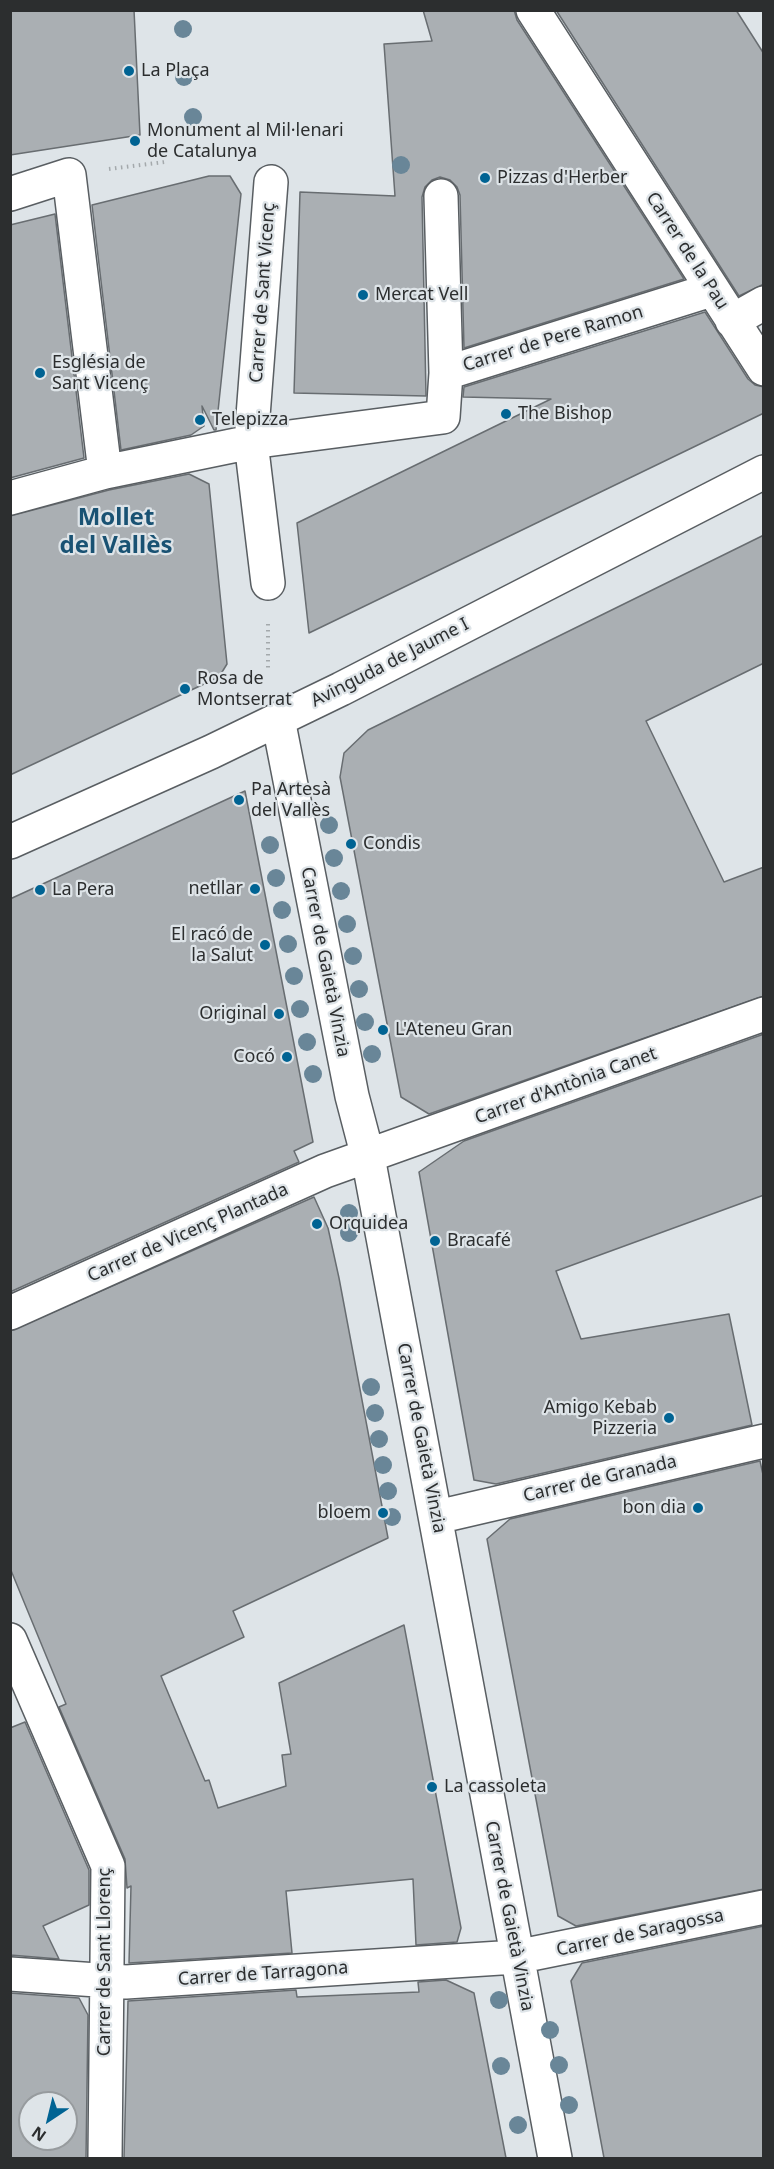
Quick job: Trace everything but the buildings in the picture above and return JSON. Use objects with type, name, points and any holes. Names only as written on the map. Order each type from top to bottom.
[{"type":"street","name":"Carrer de la Pau","points":[[533,10],[711,290],[764,369]]},
{"type":"street","points":[[10,194],[69,175],[105,472]]},
{"type":"street","name":"Carrer de Sant Vicenç","points":[[268,583],[251,442],[271,182]]},
{"type":"street","points":[[441,196],[446,373]]},
{"type":"street","name":"Carrer de Pere Ramon","points":[[10,498],[105,472],[251,442],[443,417],[446,373],[711,290]]},
{"type":"street","points":[[732,321],[764,303]]},
{"type":"street","name":"Avinguda de Jaume I","points":[[10,842],[278,719],[764,472]]},
{"type":"street","name":"Carrer de Gaietà Vinzia","points":[[278,719],[352,1096],[368,1157],[555,2158]]},
{"type":"street","name":"Carrer d'Antònia Canet","points":[[368,1157],[764,1014]]},
{"type":"street","name":"Carrer de Vicenç Plantada","points":[[10,1313],[325,1171],[368,1157]]},
{"type":"street","name":"Carrer de Granada","points":[[437,1517],[764,1441]]},
{"type":"street","name":"Carrer de Sant Llorenç","points":[[10,1640],[108,1866],[105,2158]]},
{"type":"street","name":"Carrer de Saragossa","points":[[516,1957],[764,1907]]},
{"type":"street","name":"Carrer de Tarragona","points":[[10,1974],[106,1983],[516,1957]]},
{"type":"path","points":[[69,175],[165,162]]},
{"type":"place","name":"La Plaça","points":[[129,71]]},
{"type":"place","name":"Monument al Mil·lenari de Catalunya","points":[[135,141]]},
{"type":"place","name":"Pizzas d'Herber","points":[[485,178]]},
{"type":"place","name":"Mercat Vell","points":[[363,295]]},
{"type":"place","name":"Església de Sant Vicenç","points":[[40,373]]},
{"type":"place","name":"The Bishop","points":[[506,414]]},
{"type":"place","name":"Telepizza","points":[[200,420]]},
{"type":"place","name":"Rosa de Montserrat","points":[[185,689]]},
{"type":"place","name":"Pa Artesà del Vallès","points":[[239,800]]},
{"type":"place","name":"Condis","points":[[351,844]]},
{"type":"place","name":"netllar","points":[[255,889]]},
{"type":"place","name":"La Pera","points":[[40,890]]},
{"type":"place","name":"El racó de la Salut","points":[[265,945]]},
{"type":"place","name":"Original","points":[[279,1014]]},
{"type":"place","name":"L'Ateneu Gran","points":[[383,1030]]},
{"type":"place","name":"Cocó","points":[[287,1057]]},
{"type":"place","name":"Orquidea","points":[[317,1224]]},
{"type":"place","name":"Bracafé","points":[[435,1241]]},
{"type":"place","name":"Amigo Kebab Pizzeria","points":[[669,1418]]},
{"type":"place","name":"bon dia","points":[[698,1508]]},
{"type":"place","name":"bloem","points":[[383,1513]]},
{"type":"place","name":"La cassoleta","points":[[432,1787]]},
{"type":"district","name":"Mollet del Vallès","points":[[116,532]]}]
